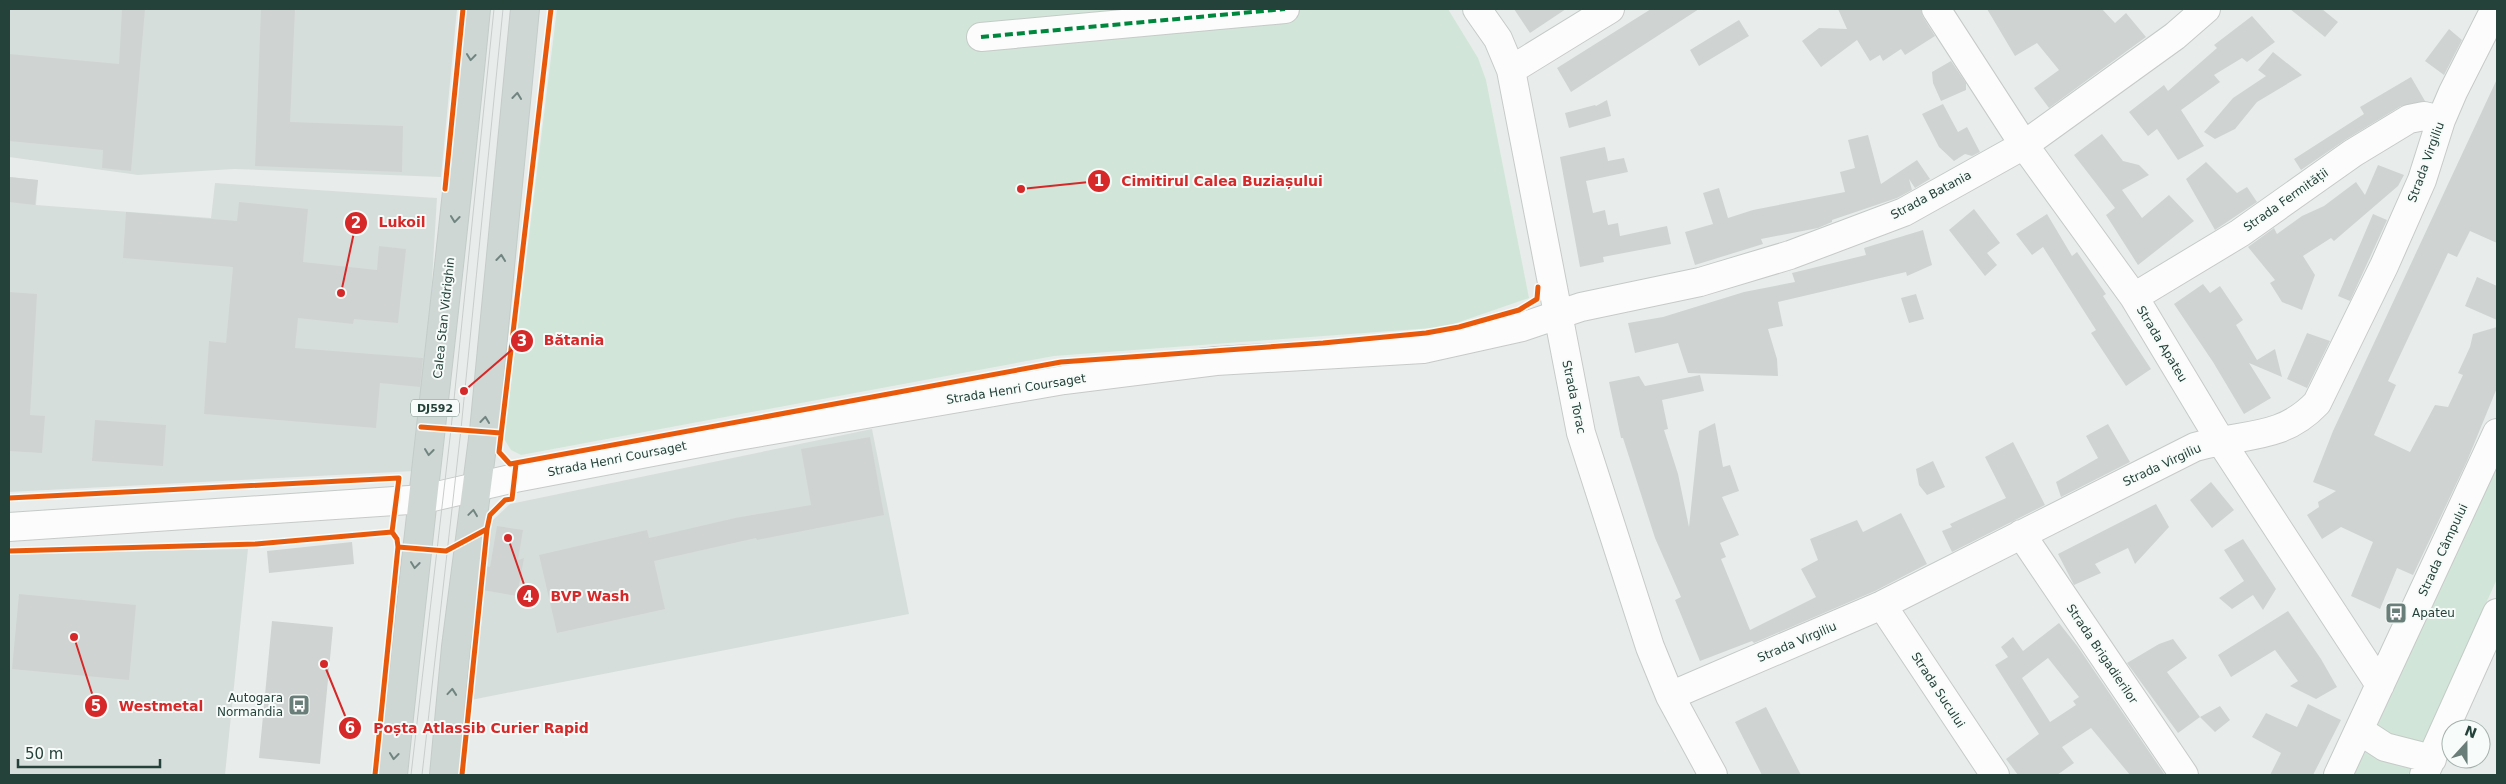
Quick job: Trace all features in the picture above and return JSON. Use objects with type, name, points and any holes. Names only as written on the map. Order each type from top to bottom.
[{"type":"main road","name":"Calea Stan Vidrighin","points":[[392,775],[409,613],[424,499],[476,9]]},
{"type":"main road","points":[[444,775],[456,647],[476,486],[525,9]]},
{"type":"street","points":[[982,37],[1285,9]]},
{"type":"street","name":"Strada Torac","points":[[1477,9],[1498,39],[1511,70],[1581,433],[1650,647],[1670,696],[1713,775]]},
{"type":"street","points":[[1511,70],[1610,9]]},
{"type":"street","name":"Strada Apateu","points":[[1936,9],[2024,145],[2134,297],[2220,440],[2380,685]]},
{"type":"street","name":"Strada Batania","points":[[1558,316],[1581,307],[1700,282],[1790,255],[1904,212],[2024,145],[2175,36],[2206,9]]},
{"type":"street","name":"Strada Virgiliu","points":[[1670,696],[1882,605],[2195,447],[2220,440],[2281,429],[2302,418],[2316,403],[2384,266],[2414,197],[2453,92],[2495,9]]},
{"type":"street","name":"Strada Fermității","points":[[2134,297],[2240,233],[2353,153],[2409,119],[2424,116],[2441,120]]},
{"type":"street","name":"Strada Henri Coursaget","points":[[9,527],[333,507],[424,499],[476,486],[726,438],[1064,380],[1216,361],[1423,349],[1522,327],[1558,316]]},
{"type":"street","name":"Strada Câmpului","points":[[2338,775],[2380,685],[2488,478],[2497,433]]},
{"type":"street","name":"Strada Brigadierilor","points":[[2021,534],[2184,775]]},
{"type":"street","name":"Strada Sucului","points":[[1882,605],[1995,775]]},
{"type":"street","points":[[2359,730],[2385,747],[2428,767],[2497,613]]},
{"type":"shaded area","points":[[9,9],[457,9],[441,177],[234,169],[138,175],[9,157]]},
{"type":"shaded area","points":[[9,177],[38,180],[36,205],[211,218],[215,183],[437,198],[428,347],[415,471],[9,492]]},
{"type":"shaded area","points":[[872,429],[909,614],[466,701],[492,521],[510,504]]},
{"type":"shaded area","points":[[248,549],[225,775],[9,775],[9,553]]},
{"type":"green space","points":[[557,9],[1448,9],[1478,58],[1486,80],[1529,298],[1445,327],[1054,356],[521,455],[511,450],[504,439]]},
{"type":"green space","points":[[2497,467],[2497,579],[2408,775],[2352,775]]},
{"type":"building","points":[[122,9],[145,9],[131,171],[102,168],[103,150],[9,141],[9,54],[119,64]]},
{"type":"building","points":[[261,9],[295,9],[290,122],[403,126],[402,172],[255,166]]},
{"type":"building","points":[[1514,9],[1566,9],[1530,33]]},
{"type":"building","points":[[1651,9],[1699,9],[1571,92],[1557,68]]},
{"type":"building","points":[[1838,9],[1921,9],[1923,17],[1935,36],[1905,55],[1901,49],[1883,61],[1880,55],[1870,61],[1857,40],[1821,67],[1802,41],[1819,28],[1847,29]]},
{"type":"building","points":[[1987,9],[2102,9],[2115,23],[2126,13],[2146,37],[2049,108],[2034,88],[2059,70],[2037,43],[2015,56]]},
{"type":"building","points":[[2290,9],[2322,9],[2338,22],[2325,37]]},
{"type":"building","points":[[2252,16],[2275,42],[2247,62],[2242,58],[2214,75],[2220,82],[2181,110],[2204,146],[2178,160],[2157,129],[2148,136],[2129,112],[2164,85],[2168,91],[2217,48],[2214,45]]},
{"type":"building","points":[[1739,20],[1749,36],[1699,66],[1690,50]]},
{"type":"building","points":[[2449,29],[2462,40],[2444,75],[2425,61]]},
{"type":"building","points":[[2273,52],[2302,75],[2257,102],[2235,129],[2215,139],[2204,132],[2233,98],[2266,76],[2258,70]]},
{"type":"building","points":[[1951,61],[1966,83],[1966,90],[1941,101],[1933,83],[1932,72]]},
{"type":"building","points":[[2411,77],[2425,101],[2401,106],[2345,140],[2301,170],[2294,159],[2364,114],[2360,107]]},
{"type":"building","points":[[2497,79],[2497,243],[2470,231],[2457,257],[2448,253],[2388,381],[2396,385],[2374,435],[2410,452],[2435,405],[2448,407],[2463,375],[2458,373],[2470,347],[2473,334],[2497,327],[2497,388],[2467,461],[2413,575],[2397,568],[2380,609],[2351,596],[2373,542],[2341,527],[2322,539],[2307,515],[2319,507],[2318,502],[2336,491],[2313,482],[2333,431]]},
{"type":"building","points":[[1607,100],[1611,116],[1569,128],[1565,113],[1596,106]]},
{"type":"building","points":[[1943,104],[1958,132],[1967,127],[1980,152],[1972,156],[1965,154],[1954,161],[1939,147],[1922,114]]},
{"type":"building","points":[[2102,134],[2123,161],[2139,165],[2149,175],[2122,190],[2142,218],[2169,195],[2194,221],[2138,265],[2106,215],[2115,208],[2074,155]]},
{"type":"building","points":[[1868,135],[1881,184],[1917,160],[1930,179],[1915,188],[1909,179],[1912,190],[1897,198],[1832,220],[1832,222],[1818,228],[1761,239],[1763,244],[1695,265],[1685,232],[1713,224],[1703,193],[1719,188],[1728,218],[1753,210],[1845,192],[1840,172],[1855,168],[1848,140]]},
{"type":"building","points":[[1605,147],[1608,161],[1624,158],[1628,172],[1586,181],[1593,213],[1605,210],[1608,225],[1618,223],[1620,236],[1667,226],[1671,244],[1603,257],[1604,262],[1580,267],[1560,157]]},
{"type":"building","points":[[2206,162],[2237,193],[2247,187],[2257,202],[2215,230],[2186,179]]},
{"type":"building","points":[[2378,165],[2404,175],[2398,186],[2334,241],[2331,238],[2303,256],[2315,275],[2302,310],[2282,302],[2270,283],[2275,280],[2248,247],[2274,228],[2277,234],[2302,216],[2324,206],[2356,182],[2365,195]]},
{"type":"building","points":[[9,177],[38,180],[35,205],[9,202]]},
{"type":"building","points":[[239,202],[308,209],[303,262],[377,270],[379,246],[406,249],[398,323],[354,319],[353,324],[298,318],[295,348],[423,358],[420,387],[380,383],[376,428],[204,414],[209,341],[226,343],[233,267],[123,258],[126,212],[237,221]]},
{"type":"building","points":[[1974,209],[2000,243],[1987,253],[1997,265],[1985,276],[1949,230]]},
{"type":"building","points":[[2047,214],[2072,256],[2077,252],[2106,294],[2103,296],[2151,369],[2126,386],[2091,333],[2096,330],[2043,247],[2032,255],[2016,234]]},
{"type":"building","points":[[2373,214],[2387,220],[2350,301],[2338,296]]},
{"type":"building","points":[[1923,230],[1932,265],[1907,276],[1906,272],[1778,302],[1783,326],[1768,329],[1777,359],[1778,376],[1688,373],[1678,343],[1635,353],[1628,323],[1663,317],[1744,292],[1795,282],[1792,273],[1866,255],[1864,248]]},
{"type":"building","points":[[2477,277],[2497,286],[2497,320],[2465,306]]},
{"type":"building","points":[[2203,284],[2210,293],[2220,286],[2243,320],[2236,325],[2257,360],[2275,349],[2282,377],[2249,363],[2271,398],[2244,414],[2213,362],[2174,304]]},
{"type":"building","points":[[9,292],[37,294],[30,415],[45,416],[42,453],[9,451]]},
{"type":"building","points":[[1916,294],[1924,319],[1909,323],[1901,298]]},
{"type":"building","points":[[2307,333],[2330,341],[2307,388],[2287,379]]},
{"type":"building","points":[[1700,375],[1704,391],[1662,400],[1668,429],[1664,430],[1678,474],[1689,527],[1699,431],[1715,423],[1723,467],[1730,465],[1739,491],[1722,497],[1739,535],[1720,543],[1726,557],[1721,559],[1750,630],[1816,597],[1801,569],[1818,560],[1810,539],[1857,520],[1863,532],[1901,513],[1927,564],[1875,591],[1754,643],[1752,641],[1700,661],[1675,600],[1681,597],[1655,538],[1623,438],[1621,438],[1609,382],[1639,376],[1645,386]]},
{"type":"building","points":[[95,420],[166,425],[163,466],[92,461]]},
{"type":"building","points":[[2108,424],[2130,462],[2061,497],[2056,482],[2098,458],[2086,436]]},
{"type":"building","points":[[870,437],[884,515],[757,540],[756,538],[654,561],[665,609],[557,633],[539,555],[647,530],[649,538],[735,518],[811,505],[801,449]]},
{"type":"building","points":[[2013,442],[2045,505],[1952,552],[1942,531],[1952,527],[1950,524],[2006,498],[1985,457]]},
{"type":"building","points":[[1933,461],[1945,487],[1927,495],[1919,485],[1916,469]]},
{"type":"building","points":[[2211,482],[2234,510],[2212,528],[2190,500]]},
{"type":"building","points":[[2156,504],[2169,527],[2135,564],[2128,548],[2095,564],[2101,573],[2074,585],[2058,554]]},
{"type":"building","points":[[497,526],[523,530],[518,560],[524,558],[517,596],[482,590],[486,566],[490,567]]},
{"type":"building","points":[[2243,539],[2276,589],[2263,610],[2253,595],[2232,609],[2219,598],[2244,581],[2224,550]]},
{"type":"building","points":[[352,542],[354,564],[269,573],[267,551]]},
{"type":"building","points":[[19,594],[136,605],[129,680],[12,669]]},
{"type":"building","points":[[2288,611],[2321,659],[2337,687],[2316,699],[2290,686],[2298,681],[2275,650],[2231,677],[2218,655]]},
{"type":"building","points":[[272,621],[333,627],[320,764],[259,758]]},
{"type":"building","points":[[2059,623],[2078,647],[2165,775],[2130,775],[2091,728],[2062,747],[2074,763],[2057,775],[2018,775],[2006,759],[2039,734],[1995,665],[2008,657],[2001,647],[2013,637],[2023,651]],"holes":[[[2048,658],[2079,697],[2073,701],[2076,705],[2050,722],[2022,678]]]},
{"type":"building","points":[[2173,639],[2187,658],[2167,672],[2200,717],[2178,733],[2127,663],[2159,644]]},
{"type":"building","points":[[2308,704],[2341,720],[2313,775],[2270,775],[2281,753],[2252,737],[2266,713],[2297,727]]},
{"type":"building","points":[[2220,706],[2230,720],[2215,732],[2200,717]]},
{"type":"building","points":[[1766,707],[1801,775],[1762,775],[1735,722]]},
{"type":"tram line","points":[[411,775],[451,429],[494,9]]},
{"type":"tram line","points":[[422,775],[461,429],[503,9]]},
{"type":"marked path","points":[[981,37],[1285,9]]},
{"type":"cycle path","points":[[445,189],[463,9]]},
{"type":"cycle path","points":[[551,9],[499,452],[510,464],[1061,362],[1323,343],[1426,333],[1459,327],[1519,310],[1537,299],[1538,287]]},
{"type":"cycle path","points":[[421,427],[501,433]]},
{"type":"cycle path","points":[[462,775],[487,529],[490,515],[505,500],[512,499],[516,464]]},
{"type":"cycle path","points":[[9,498],[399,478],[392,532],[397,539],[398,547],[375,775]]},
{"type":"cycle path","points":[[398,547],[446,551],[487,529]]},
{"type":"cycle path","points":[[9,551],[256,544],[392,532]]},
{"type":"place","name":"Cimitirul Calea Buziașului","points":[[1021,189]]},
{"type":"place","name":"Lukoil","points":[[341,293]]},
{"type":"place","name":"Bătania","points":[[464,391]]},
{"type":"place","name":"BVP Wash","points":[[508,538]]},
{"type":"place","name":"Apateu","points":[[2396,613]]},
{"type":"place","name":"Westmetal","points":[[74,637]]},
{"type":"place","name":"Poșta Atlassib Curier Rapid","points":[[324,664]]},
{"type":"place","name":"Autogara Normandia","points":[[299,705]]}]
